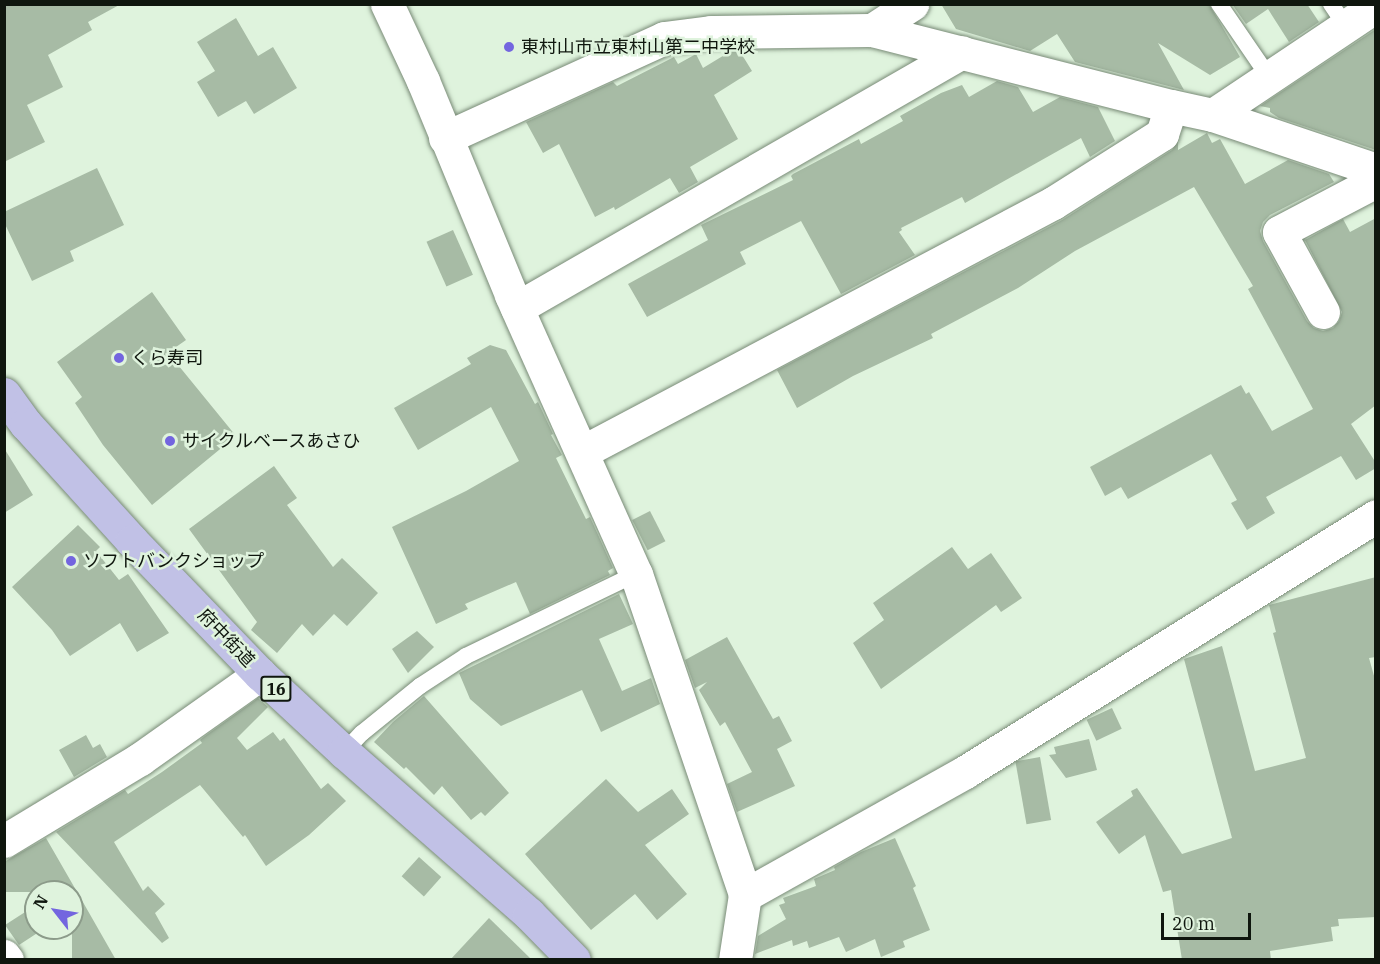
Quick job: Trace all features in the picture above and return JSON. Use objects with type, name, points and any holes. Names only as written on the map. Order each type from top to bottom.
[{"type":"main road","name":"府中街道","points":[[4,394],[27,424],[132,541],[260,674],[529,914],[574,960]]},
{"type":"street","points":[[387,4],[423,81],[517,308],[636,574],[745,895],[735,960]]},
{"type":"street","points":[[872,30],[912,4]]},
{"type":"street","points":[[1213,115],[1269,77],[1338,15],[1376,6]]},
{"type":"street","points":[[445,138],[664,38],[711,32],[872,30],[1213,115],[1376,170]]},
{"type":"street","points":[[517,308],[962,52]]},
{"type":"street","points":[[582,452],[1053,203],[1162,134],[1171,106]]},
{"type":"street","points":[[1323,312],[1279,232],[1376,181]]},
{"type":"street","points":[[745,895],[965,772],[1376,516]]},
{"type":"street","points":[[4,841],[140,759],[260,674]]},
{"type":"lane","points":[[1220,4],[1269,77]]},
{"type":"lane","points":[[345,752],[362,733],[420,686],[466,656],[636,574]]},
{"type":"building","points":[[4,4],[121,4],[88,22],[92,30],[48,55],[63,87],[27,105],[45,142],[4,162]]},
{"type":"building","points":[[941,4],[1209,4],[1240,57],[1210,75],[1158,43],[1184,90],[1075,62],[1057,34],[1030,51],[956,29]]},
{"type":"building","points":[[1232,4],[1307,4],[1319,22],[1289,42],[1268,9],[1246,24]]},
{"type":"building","points":[[236,18],[258,56],[273,47],[297,88],[254,114],[246,101],[218,117],[197,82],[215,71],[197,42]]},
{"type":"building","points":[[1376,29],[1376,150],[1279,118],[1270,112],[1270,108],[1260,106]]},
{"type":"building","points":[[739,50],[752,71],[714,95],[738,139],[690,167],[698,182],[679,193],[670,178],[615,210],[614,207],[595,217],[559,144],[543,153],[526,122],[613,82],[617,86],[674,57],[678,64],[696,54],[703,68],[731,51]]},
{"type":"building","points":[[997,81],[1018,87],[1033,112],[1060,97],[1098,107],[1115,141],[1090,157],[1081,138],[965,203],[962,197],[901,228],[899,232],[915,255],[841,294],[801,221],[740,252],[746,264],[647,317],[628,284],[708,240],[701,225],[793,180],[791,176],[793,174],[859,139],[861,144],[903,121],[900,116],[941,93],[962,85],[969,97]]},
{"type":"building","points":[[1207,133],[1212,143],[1220,139],[1245,184],[1288,160],[1329,174],[1334,182],[1270,215],[1263,222],[1260,231],[1263,241],[1307,321],[1314,328],[1323,331],[1333,328],[1342,312],[1305,240],[1343,219],[1350,232],[1376,218],[1376,405],[1351,424],[1376,463],[1376,468],[1356,480],[1341,456],[1266,497],[1275,513],[1247,530],[1231,503],[1237,500],[1211,454],[1128,499],[1121,487],[1105,496],[1090,467],[1241,385],[1246,394],[1249,392],[1272,431],[1313,409],[1248,289],[1253,286],[1194,187],[1075,251],[1018,288],[931,334],[933,338],[853,376],[797,408],[777,370],[1062,220],[1172,150],[1178,142],[1178,150]]},
{"type":"building","points":[[97,168],[124,225],[70,251],[74,261],[32,281],[4,222],[4,212]]},
{"type":"building","points":[[453,230],[473,275],[446,287],[427,242]]},
{"type":"building","points":[[152,292],[186,340],[176,347],[181,354],[174,360],[236,436],[152,505],[103,445],[75,403],[82,397],[57,362]]},
{"type":"building","points":[[490,345],[506,350],[535,404],[538,402],[562,455],[556,458],[586,519],[590,517],[613,568],[608,571],[610,575],[530,614],[516,582],[465,604],[468,609],[436,624],[392,527],[466,491],[519,461],[491,407],[418,450],[394,408],[471,364],[467,358]]},
{"type":"building","points":[[4,448],[33,495],[4,513]]},
{"type":"building","points":[[274,466],[297,498],[287,505],[333,567],[342,558],[378,593],[347,626],[334,614],[313,636],[302,624],[277,653],[251,630],[257,622],[189,529]]},
{"type":"building","points":[[650,511],[665,541],[648,550],[632,520]]},
{"type":"building","points":[[78,525],[100,547],[96,551],[119,580],[128,574],[169,633],[137,652],[120,623],[70,656],[52,630],[12,587]]},
{"type":"building","points":[[952,547],[968,569],[991,553],[1022,598],[1001,612],[996,605],[881,689],[853,643],[884,620],[873,603]]},
{"type":"building","points":[[1376,577],[1376,657],[1369,658],[1376,683],[1376,917],[1338,919],[1339,926],[1331,927],[1333,941],[1270,951],[1271,960],[1182,960],[1171,890],[1163,892],[1145,835],[1119,854],[1096,822],[1133,796],[1131,791],[1137,788],[1182,854],[1232,838],[1184,659],[1222,646],[1255,771],[1306,758],[1273,633],[1276,632],[1269,605]]},
{"type":"building","points":[[619,594],[633,624],[599,639],[622,691],[651,678],[660,704],[601,732],[582,690],[501,726],[470,699],[459,673]]},
{"type":"building","points":[[417,631],[434,647],[408,673],[392,649]]},
{"type":"building","points":[[727,637],[773,719],[779,716],[792,741],[777,749],[795,786],[737,812],[727,784],[752,772],[725,722],[720,726],[699,690],[707,682],[695,688],[685,660]]},
{"type":"building","points":[[424,696],[509,793],[485,816],[481,812],[471,820],[442,786],[434,795],[406,767],[404,769],[374,742],[393,722]]},
{"type":"building","points":[[258,698],[268,707],[237,738],[247,750],[273,732],[280,741],[284,738],[321,789],[328,783],[346,801],[309,835],[266,866],[245,835],[243,837],[200,785],[114,842],[143,891],[148,886],[165,904],[155,913],[169,938],[162,943],[56,832],[125,790],[128,794],[162,772],[202,743],[200,740],[205,736]]},
{"type":"building","points":[[1112,708],[1122,729],[1096,741],[1087,720]]},
{"type":"building","points":[[86,735],[93,748],[100,744],[107,757],[74,777],[59,750]]},
{"type":"building","points":[[1089,739],[1097,770],[1066,778],[1049,755],[1056,754],[1054,747]]},
{"type":"building","points":[[1040,757],[1051,820],[1026,824],[1015,761]]},
{"type":"building","points":[[606,779],[638,812],[672,789],[689,814],[645,845],[687,894],[657,920],[635,894],[591,930],[525,854]]},
{"type":"building","points":[[46,838],[70,880],[24,880],[24,892],[4,892],[4,862]]},
{"type":"building","points":[[895,838],[916,886],[913,888],[930,930],[903,941],[905,947],[881,957],[875,939],[846,952],[839,937],[809,948],[807,941],[793,946],[792,940],[755,954],[758,936],[786,919],[779,905],[785,903],[783,898],[816,886],[814,879],[835,870],[834,867],[861,852]]},
{"type":"building","points":[[419,857],[441,877],[424,896],[402,876]]},
{"type":"building","points":[[84,904],[116,960],[72,960],[72,940],[84,940]]},
{"type":"building","points":[[24,913],[24,940],[27,940],[19,945],[5,925]]},
{"type":"building","points":[[489,918],[532,960],[450,960]]},
{"type":"place","name":"東村山市立東村山第二中学校","points":[[509,47]]},
{"type":"place","name":"くら寿司","points":[[119,358]]},
{"type":"place","name":"サイクルベースあさひ","points":[[170,441]]},
{"type":"place","name":"ソフトバンクショップ","points":[[71,561]]}]
